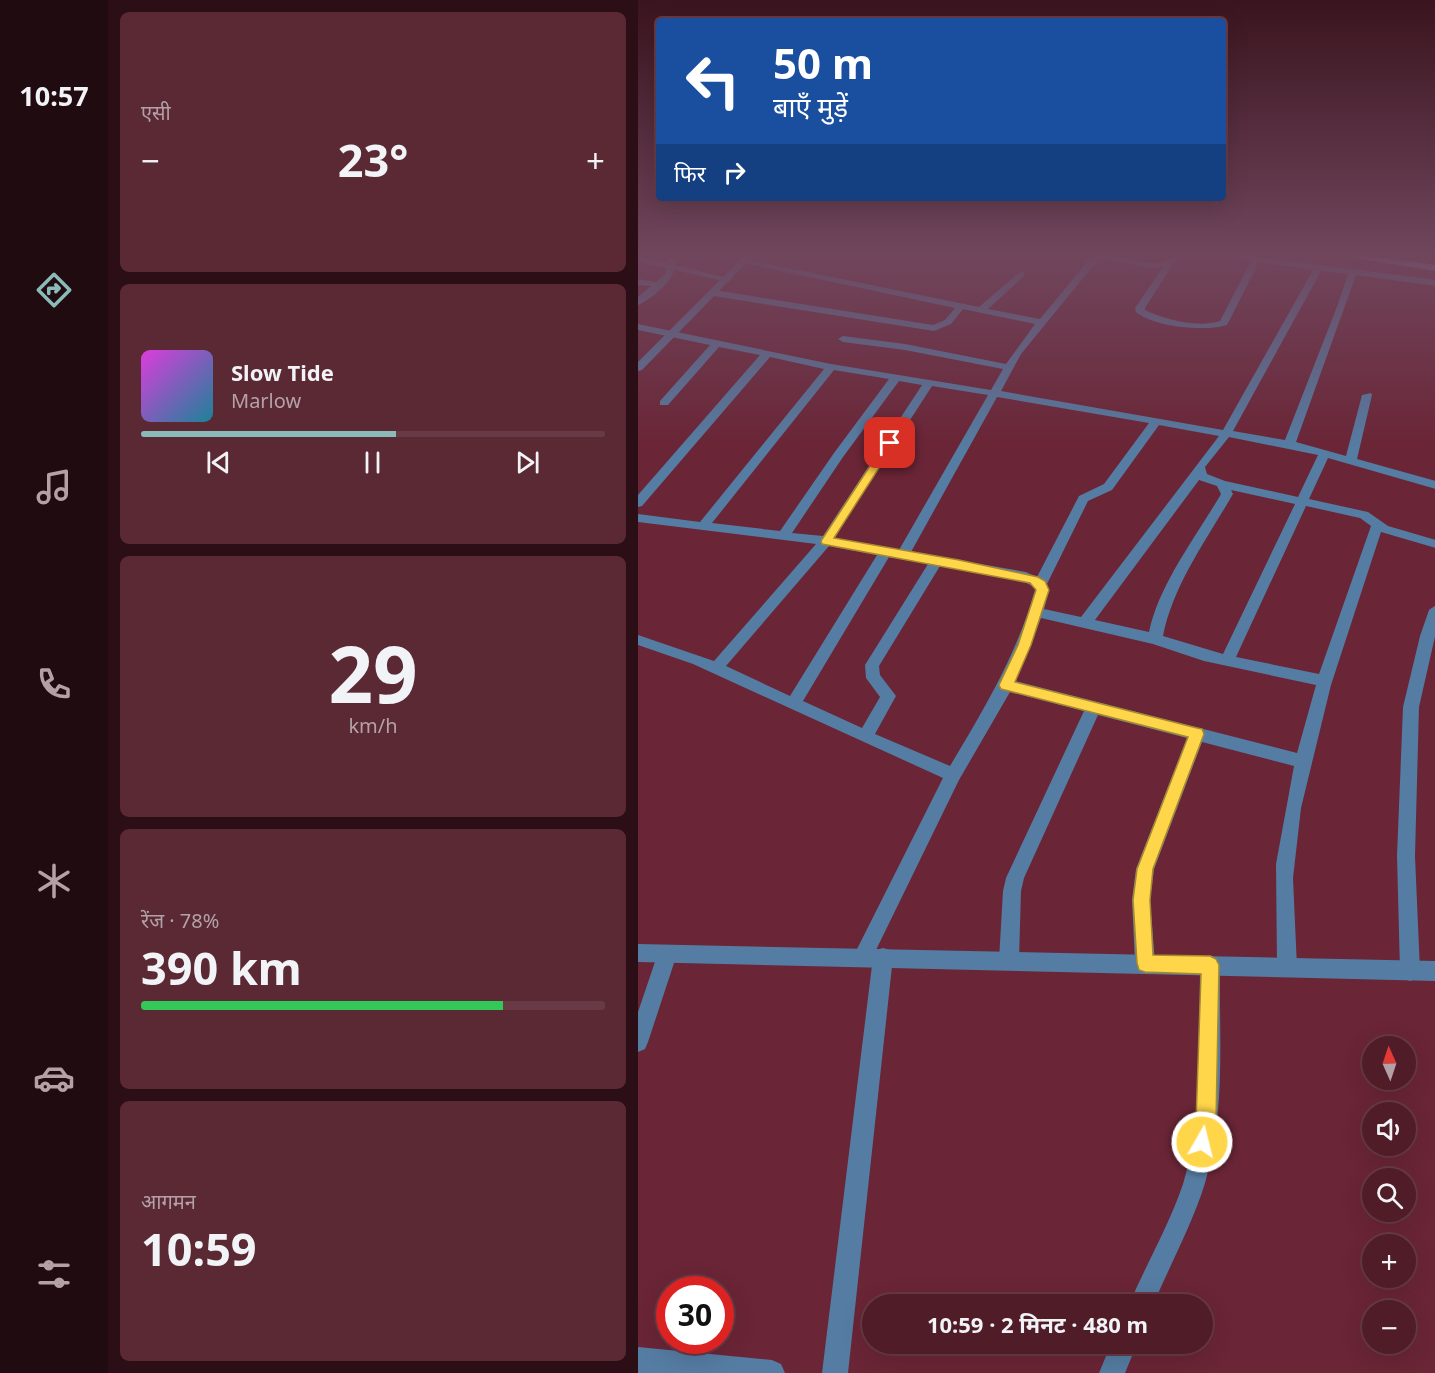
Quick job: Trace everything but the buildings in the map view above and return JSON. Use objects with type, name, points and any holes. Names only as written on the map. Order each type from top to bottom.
[{"type":"street","points":[[638,368],[687,319]]},
{"type":"street","points":[[883,319],[934,327],[950,319]]},
{"type":"street","points":[[1024,319],[1043,323]]},
{"type":"street","points":[[903,554],[1008,367],[1026,340],[1046,319]]},
{"type":"street","points":[[1164,319],[1212,327],[1224,323],[1226,319]]},
{"type":"street","points":[[1084,624],[1199,472],[1202,461],[1226,434],[1290,319]]},
{"type":"street","points":[[1289,445],[1337,319]]},
{"type":"street","points":[[638,327],[831,368],[994,393],[1289,445],[1351,459],[1436,485]]},
{"type":"street","points":[[843,339],[905,347],[1008,367]]},
{"type":"street","points":[[664,403],[717,343]]},
{"type":"street","points":[[638,503],[767,354]]},
{"type":"street","points":[[704,525],[831,368]]},
{"type":"street","points":[[784,535],[838,455],[895,379]]},
{"type":"street","points":[[717,667],[826,541],[928,384]]},
{"type":"street","points":[[1351,459],[1367,395]]},
{"type":"street","points":[[835,1373],[873,957],[953,775],[1006,685],[1036,612],[1042,590],[1040,584],[1082,499],[1108,487],[1156,421]]},
{"type":"street","points":[[1227,662],[1325,453]]},
{"type":"street","points":[[1199,472],[1203,477],[1222,484],[1364,515],[1371,518],[1377,526],[1389,531],[1436,543]]},
{"type":"street","points":[[1155,639],[1160,614],[1168,595],[1227,494],[1222,484]]},
{"type":"street","points":[[638,518],[826,541],[1026,577],[1040,584]]},
{"type":"street","points":[[1287,967],[1284,869],[1286,849],[1323,681],[1377,526]]},
{"type":"street","points":[[793,704],[885,552]]},
{"type":"street","points":[[866,736],[888,696],[873,678],[870,672],[872,665],[938,560]]},
{"type":"street","points":[[1410,970],[1406,856],[1411,707],[1427,636],[1436,610]]},
{"type":"street","points":[[1036,612],[1155,639],[1176,648],[1227,662],[1323,681]]},
{"type":"street","points":[[638,639],[678,650],[953,775]]},
{"type":"street","points":[[1006,685],[1304,762]]},
{"type":"street","points":[[1009,960],[1012,891],[1015,878],[1094,707]]},
{"type":"street","points":[[1145,963],[1141,900],[1145,869],[1197,734]]},
{"type":"street","points":[[638,953],[1436,971]]},
{"type":"street","points":[[638,1042],[667,954]]},
{"type":"street","points":[[1146,1294],[1175,1232],[1194,1182],[1206,1122],[1210,965]]},
{"type":"street","points":[[1112,1373],[1120,1354]]},
{"type":"street","points":[[638,1360],[772,1373]]},
{"type":"route","points":[[890,443],[826,541],[959,564],[1034,580],[1040,584],[1042,590],[1025,645],[1006,685],[1197,734],[1150,854],[1145,869],[1141,900],[1145,963],[1210,965],[1206,1122],[1202,1142]]}]
